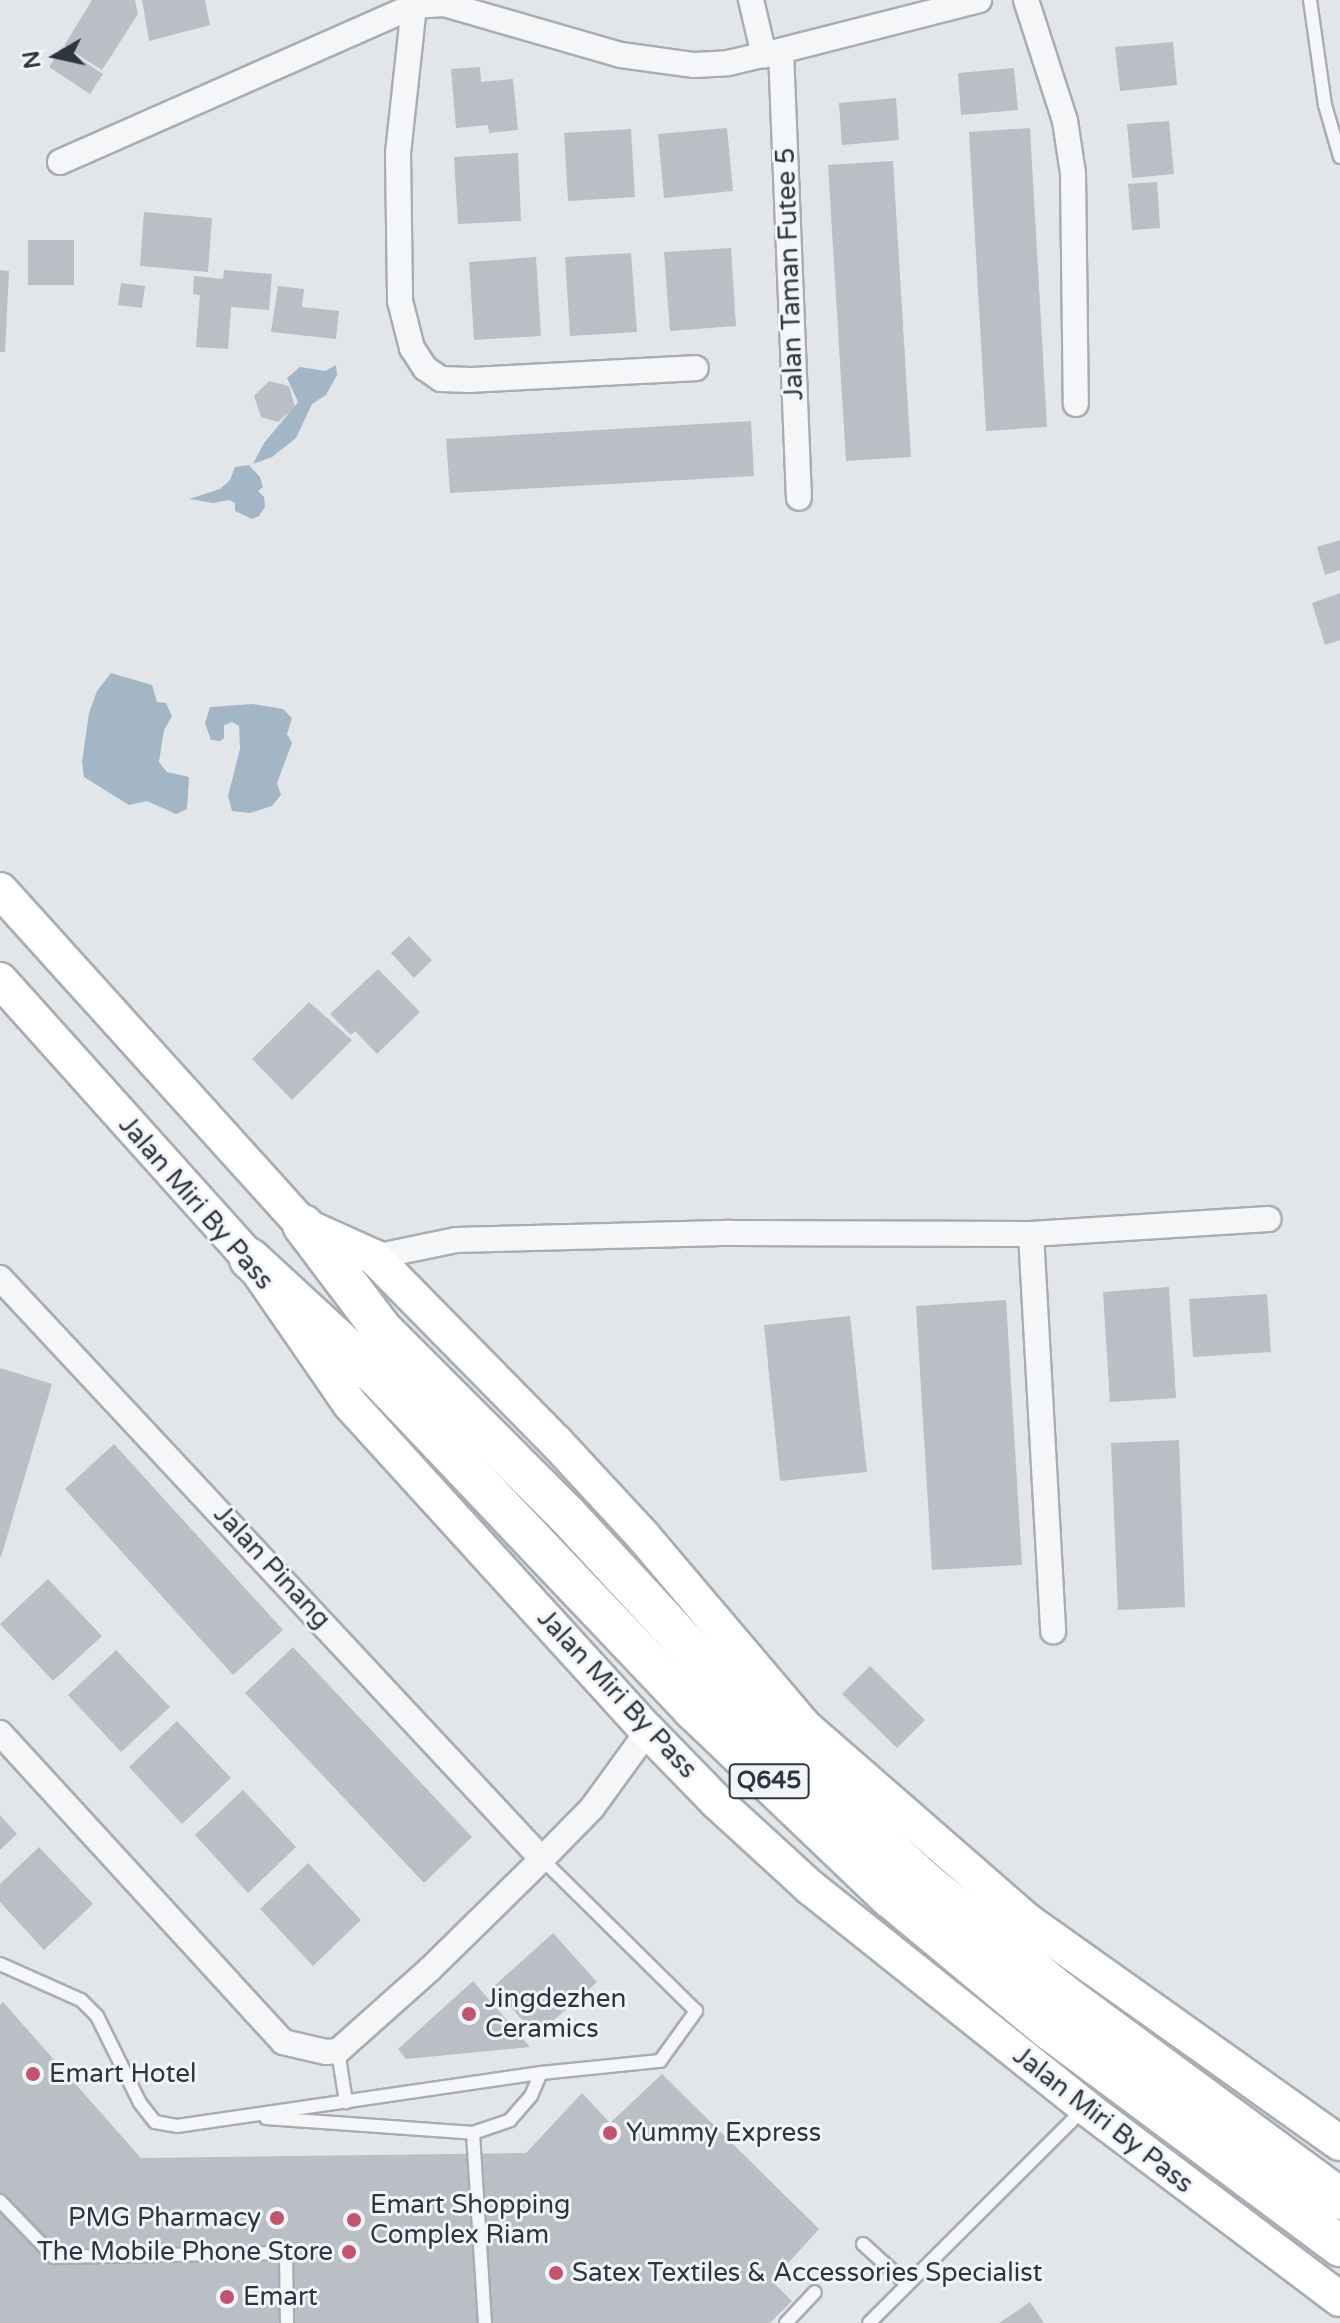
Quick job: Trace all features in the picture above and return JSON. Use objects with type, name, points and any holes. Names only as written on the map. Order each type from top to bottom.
[{"type":"highway","name":"Q645","points":[[303,1225],[383,1331],[567,1515],[793,1760],[927,1884],[1061,1993],[1340,2199]]},
{"type":"highway","name":"Q645","points":[[250,1259],[377,1376],[541,1544],[693,1709],[890,1897],[1049,2029],[1340,2246]]},
{"type":"main road","name":"Q645","points":[[0,890],[303,1225],[374,1257],[643,1536],[805,1727],[1026,1920],[1340,2143]]},
{"type":"main road","name":"Jalan Miri By Pass","points":[[0,980],[250,1259],[350,1404],[648,1731],[811,1888],[1085,2107],[1340,2299]]},
{"type":"street","name":"Jalan Taman Futee 5","points":[[751,0],[772,53],[799,498]]},
{"type":"street","points":[[60,162],[414,6],[444,4],[621,55],[694,65],[728,63],[772,53],[979,0]]},
{"type":"street","points":[[1026,0],[1065,121],[1073,173],[1076,404]]},
{"type":"street","points":[[414,6],[398,153],[400,301],[412,348],[425,368],[441,379],[470,380],[696,368]]},
{"type":"street","points":[[374,1257],[456,1240],[731,1233],[1031,1234],[1269,1219]]},
{"type":"street","points":[[1031,1234],[1053,1631]]},
{"type":"street","name":"Jalan Pinang","points":[[0,1278],[542,1859]]},
{"type":"street","points":[[0,1733],[283,2042],[295,2047],[338,2051],[430,1969],[592,1808],[648,1731]]},
{"type":"lane","points":[[1310,0],[1325,105],[1340,157]]},
{"type":"lane","points":[[0,1964],[81,2000],[97,2016],[140,2103],[155,2122],[177,2126],[541,2073],[660,2061],[696,2011],[542,1859]]},
{"type":"lane","points":[[338,2051],[346,2102]]},
{"type":"lane","points":[[239,2116],[473,2133],[510,2120],[531,2096],[541,2073]]},
{"type":"lane","points":[[869,2323],[1085,2107]]},
{"type":"lane","points":[[473,2133],[485,2323]]},
{"type":"lane","points":[[0,2201],[54,2257],[286,2253],[287,2323]]},
{"type":"lane","points":[[863,2244],[907,2284]]},
{"type":"lane","points":[[786,2323],[815,2292]]},
{"type":"water","points":[[336,365],[337,375],[326,395],[312,404],[296,438],[272,457],[253,464],[264,443],[298,402],[287,378],[300,367],[325,371]]},
{"type":"water","points":[[249,465],[260,477],[263,487],[258,491],[264,497],[265,507],[259,516],[252,519],[235,511],[235,503],[229,500],[213,503],[189,499],[220,489],[230,480],[235,467]]},
{"type":"water","points":[[111,673],[152,685],[157,702],[166,703],[172,716],[164,730],[159,762],[167,772],[189,777],[187,809],[176,814],[147,801],[129,805],[84,777],[82,762],[89,713],[97,691]]},
{"type":"water","points":[[253,704],[283,709],[292,718],[287,734],[292,743],[277,783],[281,795],[272,806],[250,813],[232,811],[228,796],[240,749],[239,726],[232,722],[224,725],[224,738],[220,741],[211,740],[205,723],[210,707]]},
{"type":"building","points":[[92,0],[135,0],[138,14],[102,70],[64,46]]},
{"type":"building","points":[[142,0],[205,0],[210,25],[149,41]]},
{"type":"building","points":[[1173,42],[1177,85],[1120,91],[1115,47]]},
{"type":"building","points":[[62,47],[103,74],[90,94],[49,67]]},
{"type":"building","points":[[480,67],[481,82],[513,79],[518,130],[489,133],[488,125],[456,128],[451,69]]},
{"type":"building","points":[[1014,68],[1018,110],[961,115],[958,73]]},
{"type":"building","points":[[896,98],[899,140],[842,145],[839,103]]},
{"type":"building","points":[[1169,121],[1174,174],[1132,178],[1127,124]]},
{"type":"building","points":[[727,128],[733,191],[664,198],[658,134]]},
{"type":"building","points":[[1030,128],[1047,427],[986,431],[969,132]]},
{"type":"building","points":[[631,129],[635,197],[568,201],[564,133]]},
{"type":"building","points":[[518,153],[521,221],[458,224],[454,157]]},
{"type":"building","points":[[893,161],[911,457],[846,461],[828,165]]},
{"type":"building","points":[[1157,182],[1160,228],[1132,230],[1128,184]]},
{"type":"building","points":[[144,212],[212,218],[208,272],[140,266]]},
{"type":"building","points":[[28,240],[74,240],[74,285],[28,285]]},
{"type":"building","points":[[731,248],[736,326],[670,331],[664,252]]},
{"type":"building","points":[[631,253],[637,332],[570,336],[565,257]]},
{"type":"building","points":[[536,257],[541,336],[474,340],[469,262]]},
{"type":"building","points":[[0,270],[9,271],[5,352],[0,352]]},
{"type":"building","points":[[224,270],[272,274],[269,310],[231,307],[228,349],[196,347],[200,295],[193,294],[194,276],[223,279]]},
{"type":"building","points":[[121,283],[145,286],[142,308],[118,305]]},
{"type":"building","points":[[278,286],[304,289],[302,307],[339,311],[336,339],[271,332]]},
{"type":"building","points":[[269,381],[289,386],[295,407],[278,422],[261,417],[254,396]]},
{"type":"building","points":[[751,421],[754,476],[450,493],[446,439]]},
{"type":"building","points":[[1340,540],[1340,570],[1325,575],[1317,547]]},
{"type":"building","points":[[1340,593],[1340,640],[1325,645],[1312,603]]},
{"type":"building","points":[[409,936],[432,960],[414,978],[391,953]]},
{"type":"building","points":[[378,969],[420,1012],[377,1054],[355,1031],[351,1035],[330,1014]]},
{"type":"building","points":[[309,1002],[352,1040],[292,1100],[252,1059]]},
{"type":"building","points":[[1169,1287],[1176,1398],[1110,1402],[1103,1292]]},
{"type":"building","points":[[1267,1294],[1271,1352],[1193,1357],[1189,1299]]},
{"type":"building","points":[[1006,1300],[1022,1565],[932,1570],[916,1306]]},
{"type":"building","points":[[850,1316],[867,1472],[780,1481],[764,1325]]},
{"type":"building","points":[[0,1368],[52,1384],[1,1557],[0,1557]]},
{"type":"building","points":[[1179,1440],[1185,1607],[1118,1610],[1111,1443]]},
{"type":"building","points":[[114,1444],[283,1630],[233,1675],[65,1489]]},
{"type":"building","points":[[48,1579],[102,1636],[53,1681],[0,1624]]},
{"type":"building","points":[[293,1647],[472,1837],[424,1883],[245,1693]]},
{"type":"building","points":[[116,1650],[170,1707],[121,1752],[68,1695]]},
{"type":"building","points":[[870,1666],[925,1720],[897,1748],[842,1694]]},
{"type":"building","points":[[177,1721],[231,1778],[182,1824],[129,1767]]},
{"type":"building","points":[[243,1790],[296,1847],[248,1893],[195,1835]]},
{"type":"building","points":[[0,1815],[17,1834],[0,1850]]},
{"type":"building","points":[[39,1847],[93,1904],[44,1950],[0,1902],[0,1884]]},
{"type":"building","points":[[308,1863],[361,1920],[313,1966],[260,1909]]},
{"type":"building","points":[[553,1933],[597,1982],[536,2036],[493,1987]]},
{"type":"building","name":"Jingdezhen Ceramics","points":[[473,1981],[530,2047],[406,2059],[398,2049]]},
{"type":"building","name":"Emart Shopping Complex Riam","points":[[3,2002],[141,2158],[526,2153],[582,2093],[610,2123],[662,2074],[819,2229],[772,2281],[792,2301],[770,2323],[0,2323],[0,2005]]},
{"type":"building","points":[[1030,2302],[1044,2323],[999,2323]]},
{"type":"place","name":"Jingdezhen Ceramics","points":[[469,2014]]},
{"type":"place","name":"Emart Hotel","points":[[33,2074]]},
{"type":"place","name":"Yummy Express","points":[[610,2133]]},
{"type":"place","name":"PMG Pharmacy","points":[[277,2218]]},
{"type":"place","name":"Emart Shopping Complex Riam","points":[[354,2220]]},
{"type":"place","name":"The Mobile Phone Store","points":[[349,2252]]},
{"type":"place","name":"Satex Textiles & Accessories Specialist","points":[[556,2273]]},
{"type":"place","name":"Emart","points":[[227,2297]]}]
